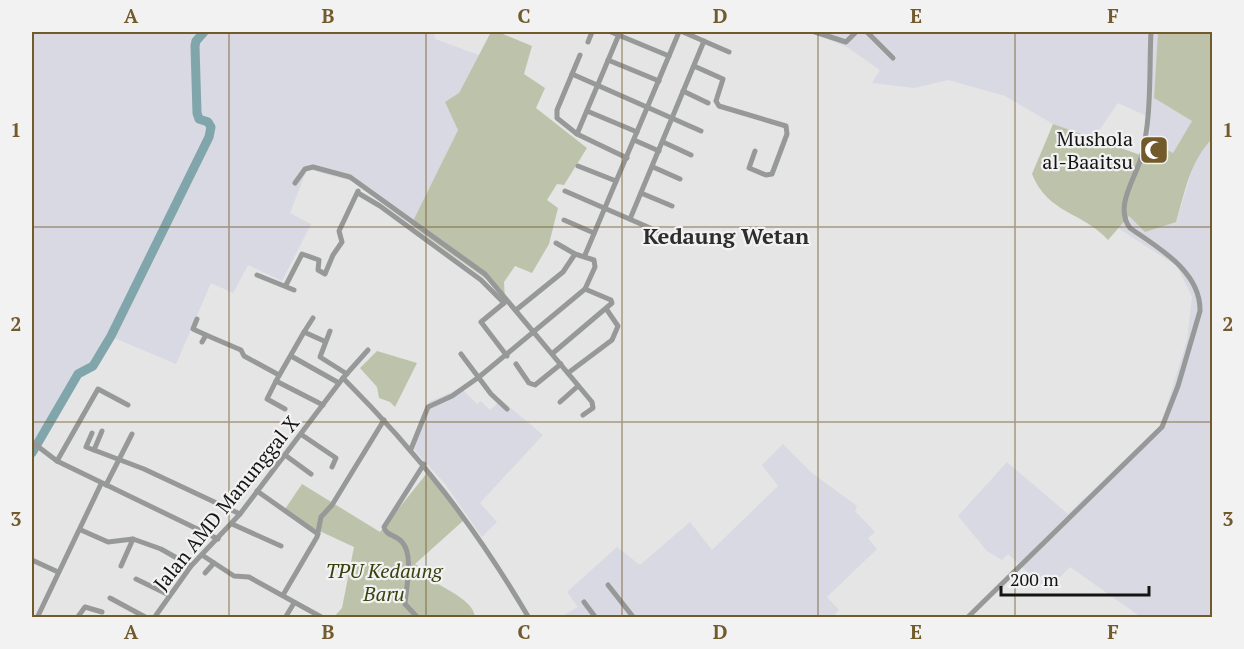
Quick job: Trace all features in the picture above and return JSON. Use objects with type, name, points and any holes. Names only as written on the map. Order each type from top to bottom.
[{"type":"street","points":[[588,42],[592,32]]},
{"type":"street","points":[[611,32],[619,33],[669,56]]},
{"type":"street","points":[[585,255],[681,32],[692,33],[729,52]]},
{"type":"street","points":[[815,32],[841,43],[846,42],[856,32]]},
{"type":"street","points":[[867,32],[893,58]]},
{"type":"street","points":[[967,618],[1162,427],[1178,386],[1200,311],[1198,299],[1185,269],[1130,228],[1125,221],[1123,208],[1144,144],[1151,32]]},
{"type":"street","points":[[577,134],[619,33]]},
{"type":"street","points":[[630,219],[704,41]]},
{"type":"street","points":[[580,55],[556,116],[577,134],[627,158]]},
{"type":"street","points":[[608,60],[659,81]]},
{"type":"street","points":[[694,66],[723,79],[716,101],[719,106],[786,126],[786,134],[771,174],[766,175],[749,168],[755,152]]},
{"type":"street","points":[[572,74],[701,130]]},
{"type":"street","points":[[683,91],[708,103]]},
{"type":"street","points":[[586,111],[637,132]]},
{"type":"street","points":[[634,140],[659,151]]},
{"type":"street","points":[[663,142],[691,155]]},
{"type":"street","points":[[578,166],[616,181]]},
{"type":"street","points":[[295,183],[305,170],[313,167],[345,175],[361,184],[485,274],[506,301]]},
{"type":"street","points":[[652,167],[680,179]]},
{"type":"street","points":[[286,285],[302,254],[319,260],[318,270],[325,274],[343,240],[339,231],[361,184]]},
{"type":"street","points":[[565,191],[657,231]]},
{"type":"street","points":[[358,193],[380,206],[481,280],[516,310],[594,405],[583,415]]},
{"type":"street","points":[[641,193],[672,206]]},
{"type":"street","points":[[564,220],[594,232]]},
{"type":"street","points":[[411,449],[428,407],[452,396],[480,377],[585,289],[595,267],[594,260],[585,255],[575,254],[556,243]]},
{"type":"street","points":[[516,310],[563,272],[575,254]]},
{"type":"street","points":[[257,275],[294,290]]},
{"type":"street","points":[[553,353],[607,310],[612,300],[585,289]]},
{"type":"street","points":[[506,301],[481,322],[507,356]]},
{"type":"street","points":[[568,373],[615,336],[618,326],[607,310]]},
{"type":"street","points":[[285,409],[267,400],[277,378],[312,318]]},
{"type":"street","points":[[197,319],[193,330],[241,350],[244,356],[323,405]]},
{"type":"street","points":[[330,331],[324,341],[320,357],[384,420],[424,465],[490,553],[529,618]]},
{"type":"street","points":[[304,332],[324,341]]},
{"type":"street","points":[[202,342],[206,335]]},
{"type":"street","name":"Jalan AMD Manunggal X","points":[[156,617],[191,566],[232,524],[302,435],[343,378],[368,350]]},
{"type":"street","points":[[460,354],[507,409]]},
{"type":"street","points":[[291,356],[343,378]]},
{"type":"street","points":[[516,364],[530,383],[535,385],[561,364]]},
{"type":"street","points":[[560,402],[578,386]]},
{"type":"street","points":[[57,461],[98,389],[128,405]]},
{"type":"street","points":[[282,595],[318,534],[321,517],[332,505],[384,420]]},
{"type":"street","points":[[94,450],[102,431]]},
{"type":"street","points":[[92,434],[86,447],[118,458],[240,514]]},
{"type":"street","points":[[37,618],[58,572],[132,434]]},
{"type":"street","points":[[302,435],[336,458],[332,466]]},
{"type":"street","points":[[34,443],[57,461],[218,539]]},
{"type":"street","points":[[285,455],[311,474]]},
{"type":"street","points":[[417,618],[405,604],[407,553],[403,543],[386,533],[384,527],[424,465]]},
{"type":"street","points":[[257,491],[318,534]]},
{"type":"street","points":[[232,524],[280,546]]},
{"type":"street","points":[[81,530],[108,542],[133,539],[161,549],[191,566]]},
{"type":"street","points":[[121,566],[133,539]]},
{"type":"street","points":[[202,555],[234,576],[249,577],[323,618]]},
{"type":"street","points":[[32,560],[58,572]]},
{"type":"street","points":[[206,573],[214,563]]},
{"type":"street","points":[[136,579],[169,595]]},
{"type":"street","points":[[608,585],[634,618]]},
{"type":"street","points":[[110,598],[147,618]]},
{"type":"street","points":[[584,602],[596,618]]},
{"type":"street","points":[[285,618],[294,603]]},
{"type":"street","points":[[77,618],[85,608],[102,612]]},
{"type":"shaded area","points":[[32,32],[434,32],[435,39],[479,55],[459,93],[458,130],[411,225],[352,181],[307,169],[290,213],[311,224],[282,281],[248,265],[233,293],[211,283],[176,364],[112,337],[95,367],[78,371],[32,453]]},
{"type":"shaded area","points":[[810,32],[1158,32],[1154,98],[1192,121],[1173,153],[1150,141],[1149,117],[1118,103],[1093,139],[1053,124],[1005,96],[948,80],[914,88],[872,83],[880,70],[847,47]]},
{"type":"shaded area","points":[[1212,139],[1212,617],[1141,617],[1070,567],[1047,590],[1008,554],[1002,560],[987,551],[958,516],[1007,462],[1068,514],[1161,425],[1187,340],[1192,297],[1177,266],[1118,228],[1129,216],[1176,222],[1199,152]]},
{"type":"shaded area","points":[[461,388],[477,404],[481,401],[490,410],[501,400],[543,435],[480,503],[497,522],[482,537],[445,484],[411,446],[429,402]]},
{"type":"shaded area","points":[[783,444],[812,473],[857,506],[855,511],[875,532],[868,538],[877,549],[827,597],[839,610],[834,615],[836,617],[564,615],[578,607],[567,592],[617,547],[640,565],[690,522],[712,550],[778,486],[762,465]]},
{"type":"green space","points":[[491,32],[498,32],[532,46],[524,74],[545,88],[536,108],[587,148],[564,185],[557,184],[547,200],[558,208],[549,244],[532,273],[515,266],[504,282],[505,300],[489,281],[411,225],[458,130],[445,102],[459,93]]},
{"type":"green space","points":[[1158,32],[1212,32],[1212,139],[1193,167],[1176,222],[1145,232],[1129,216],[1108,240],[1088,224],[1056,205],[1039,187],[1032,174],[1053,124],[1146,157],[1150,141],[1173,153],[1192,121],[1154,98]]},
{"type":"green space","points":[[377,351],[417,363],[395,407],[390,402],[379,398],[377,387],[360,368]]},
{"type":"green space","name":"TPU Kedaung Baru","points":[[427,473],[464,520],[415,564],[429,573],[431,580],[464,600],[475,617],[334,617],[342,608],[354,547],[313,528],[285,509],[302,484],[380,532]]},
{"type":"waterway","points":[[32,453],[78,374],[93,366],[111,336],[209,137],[211,127],[208,122],[199,119],[197,113],[195,46],[196,41],[204,32]]},
{"type":"place","name":"Mushola al-Baaitsu","points":[[1154,150]]},
{"type":"district","name":"Kedaung Wetan","points":[[726,235]]}]
